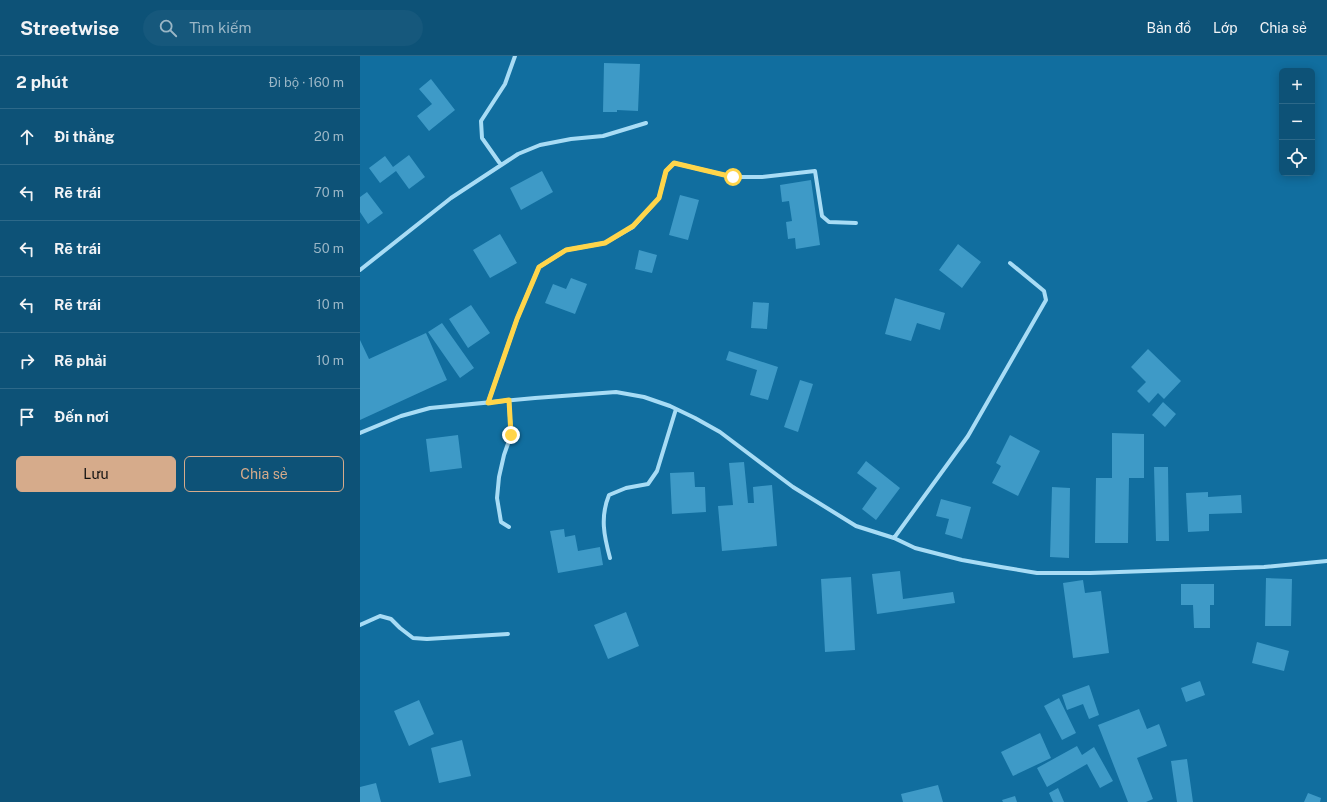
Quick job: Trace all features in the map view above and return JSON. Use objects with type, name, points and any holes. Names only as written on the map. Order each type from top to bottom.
[{"type":"street","points":[[501,164],[482,138],[481,121],[505,84],[515,56]]},
{"type":"street","points":[[360,270],[451,198],[518,154],[540,144],[603,136],[646,123]]},
{"type":"street","points":[[488,403],[517,319],[539,267],[566,250],[605,243],[633,226],[659,198],[666,171],[674,163],[733,177],[762,177],[815,171],[822,216],[829,222],[856,224]]},
{"type":"street","points":[[894,538],[968,436],[1046,300],[1044,291],[1010,263]]},
{"type":"street","points":[[360,433],[401,416],[430,408],[616,392],[644,397],[695,418],[720,432],[793,487],[856,526],[894,538],[915,548],[962,560],[1001,568],[1037,573],[1090,573],[1264,567],[1327,561]]},
{"type":"street","points":[[509,400],[511,435],[504,455],[499,477],[497,498],[501,522],[509,527]]},
{"type":"street","points":[[610,558],[604,536],[604,506],[609,494],[626,488],[648,484],[657,471],[676,409]]},
{"type":"street","points":[[360,625],[380,616],[391,619],[413,638],[427,639],[508,634]]},
{"type":"building","points":[[604,63],[640,64],[638,111],[617,110],[617,112],[603,112]]},
{"type":"building","points":[[431,79],[455,110],[429,131],[417,116],[432,104],[419,89]]},
{"type":"building","points":[[409,155],[425,177],[409,189],[396,171],[380,183],[369,168],[385,156],[393,167]]},
{"type":"building","points":[[542,171],[553,192],[521,210],[510,188]]},
{"type":"building","points":[[811,180],[820,245],[796,249],[795,238],[788,239],[786,222],[792,221],[789,201],[782,202],[780,185]]},
{"type":"building","points":[[367,192],[383,213],[368,224],[360,212],[360,197]]},
{"type":"building","points":[[680,195],[699,200],[688,240],[669,235]]},
{"type":"building","points":[[500,234],[517,263],[490,278],[473,250]]},
{"type":"building","points":[[958,244],[981,262],[962,288],[939,270]]},
{"type":"building","points":[[639,250],[657,255],[652,273],[635,269]]},
{"type":"building","points":[[571,278],[587,284],[575,314],[545,303],[553,284],[566,289]]},
{"type":"building","points":[[895,298],[945,313],[940,330],[917,323],[911,341],[885,334]]},
{"type":"building","points":[[753,302],[769,303],[767,329],[751,328]]},
{"type":"building","points":[[471,305],[490,333],[468,348],[449,319]]},
{"type":"building","points":[[442,323],[474,368],[460,378],[428,332]]},
{"type":"building","points":[[426,333],[447,380],[360,420],[360,340],[369,359]]},
{"type":"building","points":[[1148,349],[1181,381],[1164,399],[1158,393],[1149,403],[1137,391],[1146,382],[1131,367]]},
{"type":"building","points":[[729,351],[778,367],[768,400],[750,395],[757,370],[726,360]]},
{"type":"building","points":[[800,380],[813,384],[798,432],[784,427]]},
{"type":"building","points":[[1163,402],[1176,414],[1165,427],[1152,415]]},
{"type":"building","points":[[1112,433],[1144,434],[1144,478],[1129,478],[1128,543],[1095,543],[1096,478],[1112,478]]},
{"type":"building","points":[[458,435],[462,468],[430,472],[426,439]]},
{"type":"building","points":[[1010,435],[1040,451],[1018,496],[992,483],[1001,466],[996,463]]},
{"type":"building","points":[[866,461],[900,488],[876,520],[862,509],[877,488],[857,473]]},
{"type":"building","points":[[744,462],[748,503],[754,503],[753,487],[772,485],[777,546],[722,551],[718,506],[733,505],[729,463]]},
{"type":"building","points":[[1154,467],[1168,467],[1169,541],[1156,541]]},
{"type":"building","points":[[694,472],[695,487],[705,487],[706,512],[672,514],[670,473]]},
{"type":"building","points":[[1052,487],[1070,488],[1069,558],[1050,557]]},
{"type":"building","points":[[1208,492],[1208,497],[1241,495],[1242,513],[1209,514],[1209,531],[1188,532],[1186,493]]},
{"type":"building","points":[[941,499],[971,507],[962,539],[945,534],[949,519],[936,516]]},
{"type":"building","points":[[564,529],[565,537],[575,535],[578,551],[600,547],[603,565],[558,573],[550,531]]},
{"type":"building","points":[[900,571],[903,599],[953,592],[955,603],[877,614],[872,574]]},
{"type":"building","points":[[851,577],[855,650],[825,652],[821,579]]},
{"type":"building","points":[[1266,578],[1292,579],[1291,626],[1265,626]]},
{"type":"building","points":[[1083,580],[1085,593],[1101,591],[1109,653],[1073,658],[1063,583]]},
{"type":"building","points":[[1181,584],[1214,584],[1214,605],[1210,605],[1210,628],[1194,628],[1193,605],[1181,605]]},
{"type":"building","points":[[626,612],[639,646],[608,659],[594,625]]},
{"type":"building","points":[[1257,642],[1289,651],[1284,671],[1252,663]]},
{"type":"building","points":[[1200,681],[1205,695],[1186,702],[1181,688]]},
{"type":"building","points":[[1089,685],[1099,715],[1089,719],[1083,704],[1067,710],[1062,695]]},
{"type":"building","points":[[1059,698],[1076,733],[1062,740],[1044,706]]},
{"type":"building","points":[[419,700],[434,734],[409,746],[394,711]]},
{"type":"building","points":[[1139,709],[1147,729],[1159,724],[1167,746],[1137,758],[1153,799],[1146,802],[1128,802],[1098,725]]},
{"type":"building","points":[[1040,733],[1051,758],[1013,776],[1001,752]]},
{"type":"building","points":[[462,740],[471,776],[439,783],[431,748]]},
{"type":"building","points":[[1077,746],[1082,755],[1094,747],[1113,781],[1100,788],[1087,764],[1047,787],[1037,768]]},
{"type":"building","points":[[1187,759],[1193,802],[1177,802],[1171,761]]},
{"type":"building","points":[[376,783],[381,802],[360,802],[360,787]]},
{"type":"building","points":[[938,785],[943,802],[903,802],[901,794]]},
{"type":"building","points":[[1058,788],[1064,802],[1053,802],[1049,793]]},
{"type":"building","points":[[1308,793],[1321,798],[1320,802],[1304,802]]},
{"type":"building","points":[[1015,796],[1017,802],[1003,802],[1002,800]]},
{"type":"route","points":[[511,435],[509,400],[488,403],[517,319],[539,267],[566,250],[605,243],[633,226],[659,198],[666,171],[674,163],[733,177]]}]
